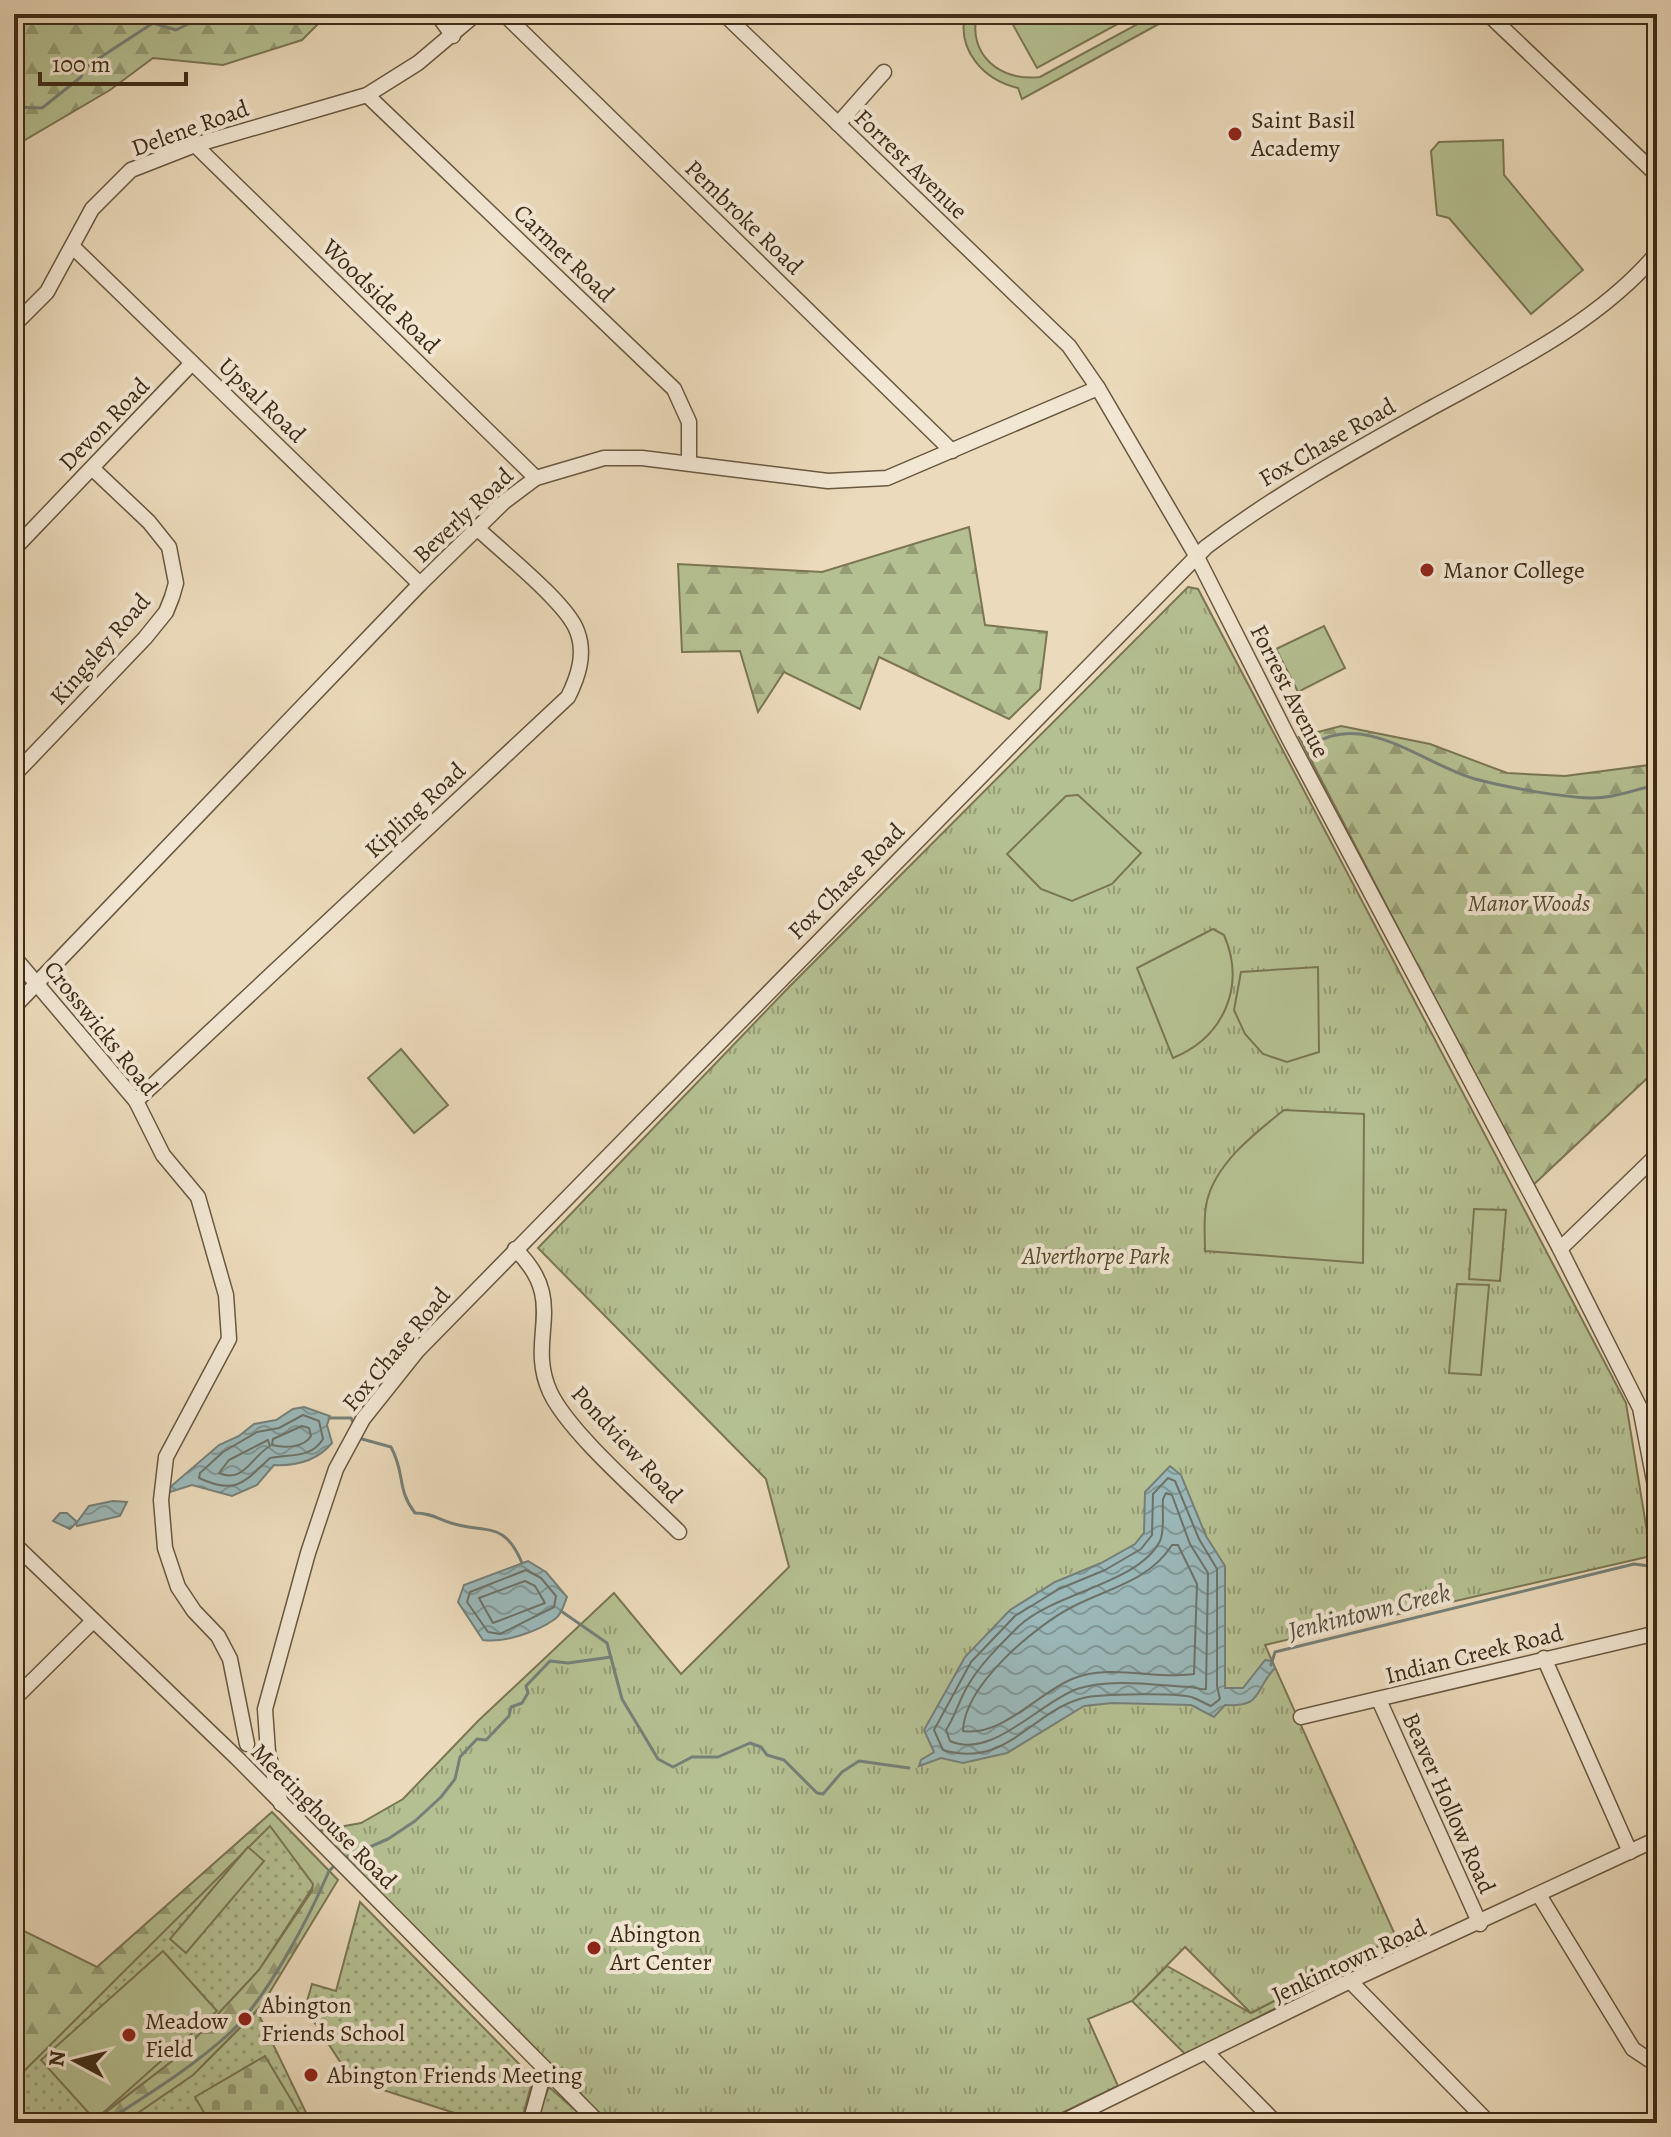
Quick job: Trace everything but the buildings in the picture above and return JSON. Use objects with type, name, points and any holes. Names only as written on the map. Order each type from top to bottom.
[{"type":"street","points":[[437,14],[453,36]]},
{"type":"street","name":"Delene Road","points":[[14,325],[47,292],[92,209],[131,170],[195,145],[367,95],[453,36],[476,14]]},
{"type":"street","name":"Pembroke Road","points":[[504,14],[952,451]]},
{"type":"street","name":"Forrest Avenue","points":[[724,14],[1069,346],[1098,388],[1197,557],[1560,1249],[1640,1408],[1657,1496]]},
{"type":"street","points":[[1488,14],[1657,175]]},
{"type":"street","points":[[1651,14],[1657,19]]},
{"type":"street","points":[[838,124],[884,72]]},
{"type":"street","name":"Carmet Road","points":[[367,95],[674,389],[689,422],[689,463]]},
{"type":"street","name":"Woodside Road","points":[[195,145],[536,478]]},
{"type":"street","name":"Upsal Road","points":[[73,247],[420,584]]},
{"type":"street","name":"Fox Chase Road","points":[[239,1761],[265,1717],[308,1553],[336,1469],[356,1431],[418,1350],[1206,547],[1269,500],[1504,369],[1596,310],[1657,253]]},
{"type":"street","name":"Devon Road","points":[[14,549],[192,363]]},
{"type":"street","name":"Beverly Road","points":[[14,1007],[420,584],[477,528],[536,478],[604,458],[689,463],[828,481],[861,482],[887,478],[1098,388]]},
{"type":"street","name":"Kingsley Road","points":[[14,775],[145,638],[166,612],[176,583],[169,547],[149,522],[93,469]]},
{"type":"street","name":"Kipling Road","points":[[136,1101],[568,697],[579,676],[581,651],[577,630],[565,611],[477,528]]},
{"type":"street","name":"Crosswicks Road","points":[[14,957],[136,1101],[163,1155],[198,1197],[226,1295],[229,1339],[166,1457],[161,1500],[165,1548],[178,1587],[194,1611],[218,1636],[230,1659],[246,1738]]},
{"type":"street","points":[[1560,1249],[1657,1155]]},
{"type":"street","name":"Pondview Road","points":[[515,1249],[533,1267],[543,1287],[543,1362],[550,1391],[568,1419],[679,1532]]},
{"type":"street","points":[[1640,1408],[1657,1404]]},
{"type":"street","name":"Meetinghouse Road","points":[[14,1544],[239,1761],[599,2123]]},
{"type":"street","points":[[14,1699],[92,1622]]},
{"type":"street","name":"Indian Creek Road","points":[[1301,1717],[1657,1633]]},
{"type":"street","points":[[1544,1658],[1630,1852]]},
{"type":"street","name":"Beaver Hollow Road","points":[[1379,1700],[1480,1924]]},
{"type":"street","name":"Fox Chase Road","points":[[239,1761],[246,1738],[265,1717]]},
{"type":"street","name":"Fox Chase Road","points":[[265,1717],[281,1804]]},
{"type":"street","name":"Jenkintown Road","points":[[1060,2123],[1350,1981],[1480,1924],[1657,1839]]},
{"type":"street","points":[[1539,1895],[1633,2049],[1657,2065]]},
{"type":"street","points":[[1350,1981],[1489,2123]]},
{"type":"street","points":[[1207,2053],[1276,2123]]},
{"type":"street","points":[[530,2123],[545,2069]]},
{"type":"green space","points":[[14,14],[328,14],[302,40],[223,65],[153,58],[110,90],[20,143],[14,157]]},
{"type":"green space","points":[[965,14],[977,14],[977,42],[990,63],[1012,75],[1040,77],[1156,14],[1177,14],[1022,99],[1018,88],[984,71],[969,52],[965,40]]},
{"type":"green space","points":[[1007,14],[1136,14],[1037,68]]},
{"type":"green space","points":[[1503,140],[1504,175],[1583,270],[1531,314],[1449,218],[1437,215],[1431,151],[1439,142]]},
{"type":"green space","points":[[969,527],[985,625],[1047,632],[1040,689],[1009,719],[879,657],[860,709],[784,672],[758,712],[740,651],[682,652],[678,564],[822,572]]},
{"type":"green space","name":"Alverthorpe Park","points":[[1188,587],[1198,589],[1626,1403],[1651,1556],[1265,1645],[1396,1937],[1251,2013],[1185,1947],[1132,2001],[1088,2019],[1118,2086],[1041,2123],[605,2123],[525,2038],[318,1831],[361,1823],[403,1799],[478,1721],[614,1593],[681,1674],[789,1567],[766,1479],[538,1248],[790,986]]},
{"type":"green space","points":[[1324,626],[1345,668],[1298,692],[1276,649]]},
{"type":"green space","name":"Manor Woods","points":[[1341,726],[1430,744],[1507,773],[1565,776],[1657,764],[1657,1069],[1532,1186],[1299,737]]},
{"type":"green space","points":[[1078,795],[1141,853],[1112,884],[1072,901],[1041,889],[1007,854],[1066,796]]},
{"type":"green space","points":[[1213,929],[1224,935],[1230,954],[1231,991],[1226,1008],[1206,1037],[1173,1058],[1137,968]]},
{"type":"green space","points":[[1318,967],[1319,1052],[1287,1062],[1263,1054],[1245,1034],[1234,1010],[1241,972]]},
{"type":"green space","points":[[401,1049],[448,1105],[414,1133],[368,1078]]},
{"type":"green space","points":[[1284,1110],[1364,1114],[1363,1263],[1205,1251],[1206,1207],[1219,1174],[1238,1150]]},
{"type":"green space","points":[[1474,1209],[1506,1210],[1500,1281],[1469,1279]]},
{"type":"green space","points":[[1457,1284],[1489,1285],[1481,1375],[1449,1373]]},
{"type":"green space","points":[[272,1812],[338,1880],[262,2005],[193,2075],[123,2123],[83,2123],[83,2118],[96,2120],[180,2055],[259,1970],[312,1891],[313,1884],[270,1826],[14,2081],[14,1926],[97,1967]]},
{"type":"green space","points":[[270,1825],[314,1885],[259,1970],[180,2055],[95,2120],[14,2123],[14,2081]]},
{"type":"green space","points":[[248,1847],[264,1861],[186,1953],[170,1939]]},
{"type":"green space","points":[[360,1902],[533,2078],[521,2123],[464,2123],[470,2118],[352,2080],[305,2008],[312,1984],[336,1991]]},
{"type":"green space","name":"Meadow Field","points":[[163,1951],[217,2011],[95,2120],[41,2060]]},
{"type":"green space","points":[[1167,1966],[1251,2013],[1337,1968],[1335,1977],[1186,2055],[1132,2001]]},
{"type":"green space","points":[[257,2011],[311,2123],[123,2123],[193,2075]]},
{"type":"green space","points":[[265,2056],[305,2123],[210,2123],[195,2097]]},
{"type":"green space","points":[[549,2087],[590,2123],[535,2123]]},
{"type":"water","points":[[304,1407],[330,1416],[327,1425],[332,1443],[319,1455],[290,1465],[274,1465],[257,1485],[232,1496],[192,1485],[170,1492],[169,1488],[219,1445],[239,1436],[254,1424],[276,1420],[293,1409]]},
{"type":"water","points":[[1170,1466],[1181,1475],[1206,1536],[1225,1566],[1225,1688],[1243,1688],[1265,1660],[1272,1661],[1275,1668],[1256,1696],[1246,1703],[1225,1705],[1214,1717],[1191,1705],[1112,1703],[1084,1706],[1007,1753],[963,1763],[941,1758],[919,1766],[921,1760],[934,1752],[924,1730],[965,1657],[1010,1610],[1055,1582],[1101,1563],[1135,1544],[1144,1533],[1145,1492]]},
{"type":"water","points":[[113,1501],[127,1502],[120,1516],[77,1526],[76,1523],[70,1529],[53,1521],[60,1513],[67,1513],[77,1522],[89,1506]]},
{"type":"water","points":[[528,1561],[546,1572],[567,1597],[561,1612],[548,1624],[530,1632],[501,1640],[483,1640],[458,1602],[464,1585]]},
{"type":"waterway","points":[[14,107],[42,108],[81,77],[84,68],[153,23],[176,30],[208,14]]},
{"type":"waterway","points":[[219,14],[235,19],[251,14]]},
{"type":"waterway","points":[[1314,744],[1334,735],[1374,737],[1475,779],[1564,796],[1606,797],[1657,785]]},
{"type":"waterway","points":[[329,1418],[351,1418],[354,1424]]},
{"type":"waterway","points":[[359,1434],[362,1439],[391,1447],[405,1496],[415,1513],[501,1534],[515,1549],[522,1563]]},
{"type":"waterway","name":"Jenkintown Creek","points":[[1271,1665],[1275,1652],[1634,1564],[1649,1566],[1657,1572]]},
{"type":"waterway","name":"Jenkintown Creek","points":[[561,1611],[607,1643],[622,1699],[658,1759],[673,1767],[692,1757],[718,1757],[750,1743],[761,1747],[767,1755],[784,1760],[817,1793],[823,1794],[842,1772],[859,1761],[909,1768]]},
{"type":"waterway","name":"Jenkintown Creek","points":[[342,1859],[388,1839],[415,1821],[441,1797],[455,1779],[460,1757],[477,1739],[486,1740],[509,1716],[511,1707],[522,1703],[528,1693],[526,1686],[550,1661],[568,1663],[611,1657]]},
{"type":"waterway","name":"Jenkintown Creek","points":[[107,2121],[202,2057],[245,2017],[286,1956],[329,1871],[336,1864]]},
{"type":"place","name":"Saint Basil Academy","points":[[1235,134]]},
{"type":"place","name":"Manor College","points":[[1427,570]]},
{"type":"place","name":"Abington Art Center","points":[[594,1948]]},
{"type":"place","name":"Abington Friends School","points":[[245,2019]]},
{"type":"place","name":"Meadow Field","points":[[129,2035]]},
{"type":"place","name":"Abington Friends Meeting","points":[[311,2075]]}]
